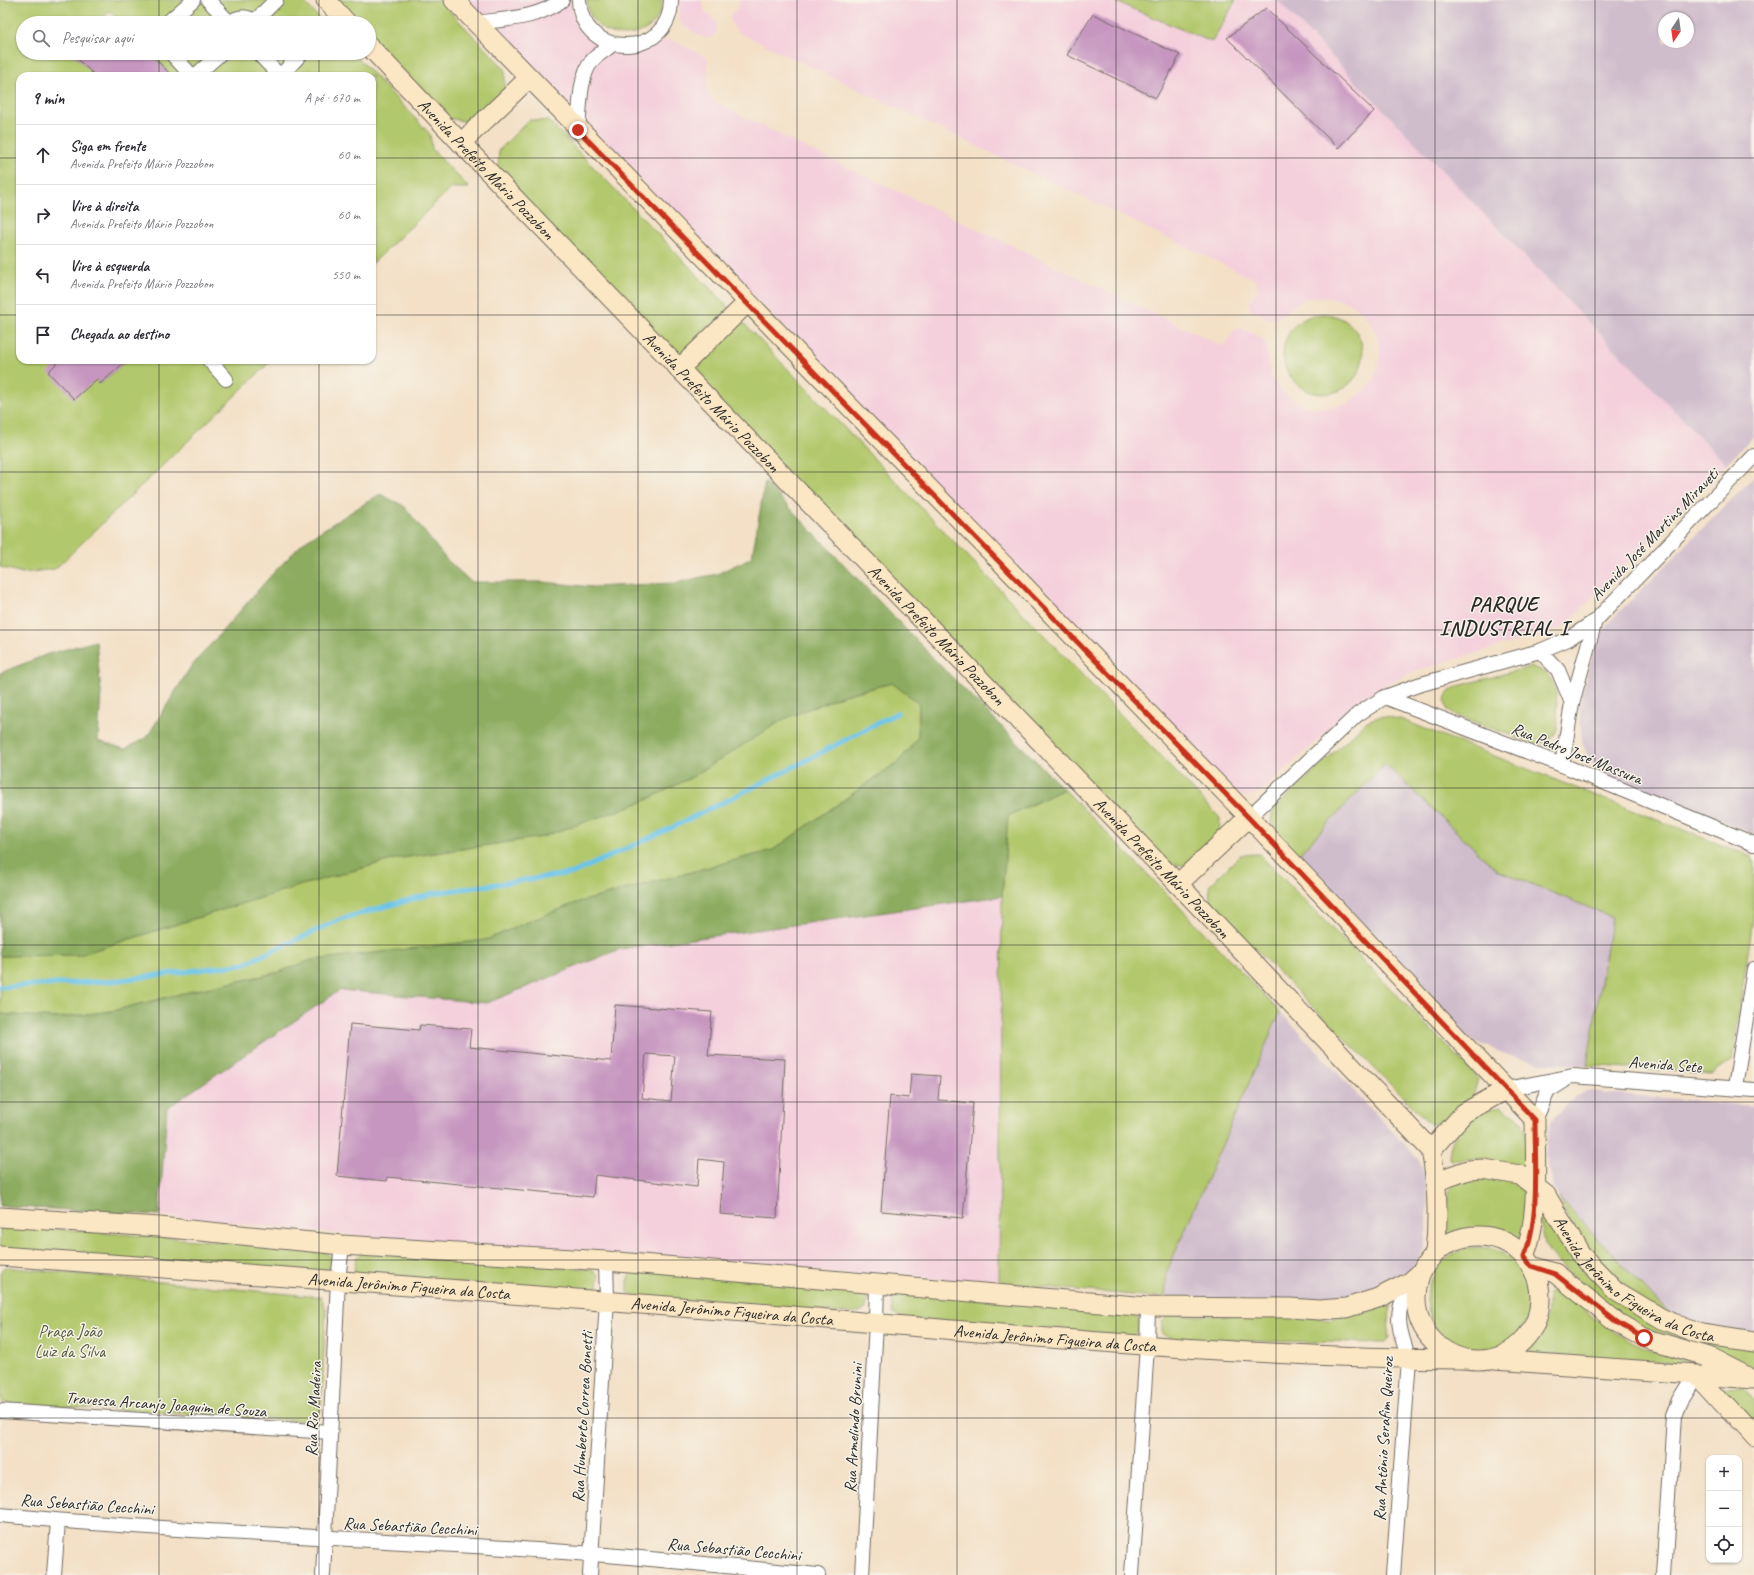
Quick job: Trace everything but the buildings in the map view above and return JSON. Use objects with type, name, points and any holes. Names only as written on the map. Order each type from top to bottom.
[{"type":"main road","points":[[326,0],[337,16]]},
{"type":"main road","points":[[454,0],[578,130],[1248,817],[1535,1120],[1534,1216],[1528,1245],[1527,1261],[1536,1277],[1540,1295],[1539,1313],[1535,1324],[1525,1339],[1511,1351],[1489,1360]]},
{"type":"main road","name":"Avenida Prefeito Mário Pozzobon","points":[[376,53],[460,143],[1178,884],[1431,1150]]},
{"type":"main road","points":[[460,143],[529,78]]},
{"type":"main road","points":[[679,369],[747,302]]},
{"type":"main road","points":[[1178,884],[1248,817]]},
{"type":"main road","points":[[1435,1253],[1438,1225],[1437,1181],[1431,1150],[1464,1113],[1507,1089]]},
{"type":"main road","name":"Avenida Jerônimo Figueira da Costa","points":[[1437,1181],[1468,1170],[1483,1169],[1520,1175],[1546,1195],[1580,1254],[1616,1291],[1658,1317],[1671,1323],[1701,1334],[1754,1342]]},
{"type":"main road","points":[[0,1217],[159,1227],[342,1245],[606,1261],[1148,1307],[1290,1308],[1319,1310],[1346,1308],[1378,1298],[1410,1282],[1418,1280]]},
{"type":"main road","points":[[1480,1236],[1492,1238],[1504,1242],[1527,1261],[1555,1274],[1618,1323],[1644,1338],[1713,1358],[1754,1379],[1464,1359],[1442,1350],[1425,1332],[1419,1321],[1416,1309],[1418,1280],[1435,1253],[1444,1245],[1467,1237],[1480,1236]]},
{"type":"main road","name":"Avenida Jerônimo Figueira da Costa","points":[[0,1256],[607,1300],[1147,1346],[1409,1359],[1464,1359]]},
{"type":"main road","points":[[1696,1375],[1754,1438]]},
{"type":"street","points":[[175,16],[193,0]]},
{"type":"street","points":[[208,0],[223,16]]},
{"type":"street","points":[[261,16],[276,0]]},
{"type":"street","points":[[476,23],[541,13],[554,7],[562,0]]},
{"type":"street","points":[[579,0],[581,13],[586,24],[598,36],[613,44],[624,46],[636,45],[646,41],[656,34],[669,16],[671,0]]},
{"type":"street","points":[[578,130],[582,89],[586,72],[591,62],[613,44]]},
{"type":"street","points":[[177,60],[188,72]]},
{"type":"street","points":[[200,72],[213,60]]},
{"type":"street","points":[[265,60],[276,72]]},
{"type":"street","points":[[284,72],[295,60]]},
{"type":"street","points":[[213,364],[226,379]]},
{"type":"street","name":"Avenida José Martins Miraveti","points":[[1248,817],[1358,714],[1385,697],[1418,685],[1540,651],[1568,639],[1595,621],[1754,456]]},
{"type":"street","points":[[1562,766],[1572,703],[1595,621]]},
{"type":"street","points":[[1540,651],[1558,670],[1572,703]]},
{"type":"street","name":"Rua Pedro José Massura","points":[[1385,697],[1562,766],[1754,844]]},
{"type":"street","points":[[1735,1087],[1754,969]]},
{"type":"street","points":[[1535,1120],[1548,1091],[1573,1076]]},
{"type":"street","name":"Avenida Sete","points":[[1507,1089],[1573,1076],[1735,1087],[1754,1090]]},
{"type":"street","name":"Rua Rio Madeira","points":[[323,1575],[338,1281],[342,1245]]},
{"type":"street","name":"Rua Humberto Correa Bonetti","points":[[590,1575],[607,1300],[606,1261]]},
{"type":"street","name":"Rua Antônio Serafim Queiroz","points":[[1393,1575],[1409,1359],[1399,1330],[1405,1297],[1418,1280]]},
{"type":"street","name":"Rua Armelindo Brunini","points":[[862,1575],[877,1283]]},
{"type":"street","points":[[1132,1575],[1147,1346],[1148,1307]]},
{"type":"street","points":[[1664,1575],[1674,1416],[1680,1401],[1696,1375]]},
{"type":"street","name":"Travessa Arcanjo Joaquim de Souza","points":[[0,1411],[330,1432]]},
{"type":"street","name":"Rua Sebastião Cecchini","points":[[0,1516],[326,1539],[592,1554],[818,1575]]},
{"type":"street","points":[[54,1575],[58,1521]]},
{"type":"shaded area","points":[[467,0],[571,0],[572,13],[584,34],[603,48],[614,52],[636,52],[647,49],[661,40],[676,42],[706,57],[708,60],[707,92],[713,101],[804,147],[1222,346],[1226,344],[1234,330],[1242,328],[1263,339],[1267,349],[1270,372],[1275,383],[1283,392],[1302,405],[1314,408],[1337,407],[1348,403],[1367,389],[1374,379],[1380,356],[1376,333],[1363,313],[1354,306],[1343,300],[1320,297],[1309,298],[1298,303],[1279,317],[1271,319],[1251,310],[1249,304],[1257,290],[1256,280],[740,33],[734,28],[730,18],[732,12],[736,11],[740,4],[739,0],[1277,0],[1726,464],[1562,628],[1411,672],[1366,696],[1259,793],[1245,797],[1234,792]]},
{"type":"shaded area","points":[[680,0],[701,0],[705,12],[717,22],[717,31],[712,37],[706,39],[682,25],[679,18]]},
{"type":"shaded area","points":[[1277,0],[1754,0],[1754,435],[1726,464]]},
{"type":"shaded area","points":[[1754,477],[1754,834],[1620,783],[1591,762],[1582,743],[1579,705],[1590,663],[1598,641],[1610,621]]},
{"type":"shaded area","points":[[1385,764],[1497,870],[1612,917],[1587,1065],[1542,1063],[1510,1056],[1466,1038],[1297,856]]},
{"type":"shaded area","points":[[1002,896],[999,1283],[877,1276],[340,1234],[159,1215],[167,1108],[340,990],[487,1003],[620,949]]},
{"type":"shaded area","points":[[1280,1012],[1419,1160],[1427,1181],[1427,1224],[1424,1248],[1410,1272],[1348,1303],[1165,1298],[1167,1271]]},
{"type":"shaded area","points":[[1586,1091],[1754,1106],[1754,1335],[1703,1329],[1671,1316],[1559,1198],[1553,1185],[1545,1154],[1550,1121],[1567,1104]]},
{"type":"green space","points":[[0,0],[302,0],[317,16],[115,16],[110,11],[105,16],[16,16],[16,60],[79,60],[91,72],[16,72],[16,364],[68,364],[97,379],[100,384],[122,364],[268,364],[55,569],[22,573],[0,567]]},
{"type":"green space","points":[[335,0],[439,0],[505,69],[505,90],[468,122],[448,118],[376,43],[376,16],[350,16]]},
{"type":"green space","points":[[587,0],[662,0],[659,15],[650,26],[638,33],[624,35],[611,33],[599,26],[590,15]]},
{"type":"green space","points":[[1236,0],[1212,42],[1114,1]]},
{"type":"green space","points":[[157,60],[360,60],[371,72],[168,72]]},
{"type":"green space","points":[[376,77],[430,134],[432,149],[469,188],[451,188],[376,260]]},
{"type":"green space","points":[[529,120],[549,121],[1220,818],[1219,838],[1188,865],[1168,865],[498,172],[499,150]]},
{"type":"green space","points":[[1323,314],[1338,317],[1351,326],[1360,339],[1363,354],[1360,369],[1351,382],[1338,391],[1323,394],[1308,391],[1295,382],[1286,369],[1283,354],[1286,339],[1295,326],[1308,317]]},
{"type":"green space","points":[[765,482],[937,662],[1064,789],[1008,816],[1002,896],[620,949],[487,1003],[340,990],[167,1108],[159,1215],[0,1206],[0,1014],[57,1018],[112,1011],[188,992],[276,973],[311,960],[486,940],[576,903],[773,850],[899,761],[918,738],[919,704],[892,683],[844,695],[784,719],[692,777],[642,802],[542,837],[395,859],[298,886],[79,955],[0,956],[0,673],[48,654],[96,641],[101,692],[98,741],[125,749],[147,737],[190,668],[275,571],[305,541],[380,494],[404,506],[445,558],[471,582],[543,582],[593,587],[674,583],[717,574],[752,557]]},
{"type":"green space","points":[[1530,667],[1538,669],[1550,677],[1555,689],[1558,727],[1554,735],[1548,740],[1535,744],[1458,716],[1447,709],[1445,701],[1447,695],[1451,690],[1458,686]]},
{"type":"green space","points":[[892,683],[919,703],[918,738],[899,761],[773,850],[576,903],[486,940],[417,948],[276,973],[188,992],[112,1011],[57,1018],[0,1014],[0,956],[79,955],[298,886],[395,859],[542,837],[642,802],[692,777],[784,719],[844,695]]},
{"type":"green space","points":[[1381,716],[1400,719],[1752,857],[1754,863],[1754,912],[1732,1060],[1712,1074],[1587,1065],[1612,917],[1497,870],[1385,764],[1297,856],[1276,834],[1271,821],[1273,810],[1367,721]]},
{"type":"green space","points":[[1064,789],[1280,1012],[1167,1271],[1165,1298],[999,1283],[1002,896],[1008,816]]},
{"type":"green space","points":[[1259,854],[1478,1078],[1472,1101],[1445,1122],[1430,1124],[1210,904],[1209,886],[1240,855]]},
{"type":"green space","points":[[1501,1106],[1521,1120],[1527,1135],[1527,1166],[1523,1169],[1491,1160],[1480,1159],[1461,1161],[1449,1159],[1451,1144],[1462,1126],[1482,1112]]},
{"type":"green space","points":[[1467,1176],[1514,1182],[1522,1191],[1525,1203],[1526,1218],[1523,1232],[1517,1243],[1507,1237],[1487,1230],[1474,1229],[1447,1236],[1446,1208],[1453,1182]]},
{"type":"green space","points":[[1559,1198],[1671,1316],[1640,1300],[1612,1275],[1575,1235]]},
{"type":"green space","points":[[1542,1208],[1613,1296],[1754,1347],[1754,1371],[1729,1355],[1680,1344],[1620,1317],[1558,1263],[1546,1247],[1540,1222]]},
{"type":"green space","points":[[4,1225],[324,1250],[331,1258],[330,1269],[320,1274],[6,1251],[0,1246],[0,1227]]},
{"type":"green space","points":[[1479,1247],[1499,1251],[1516,1262],[1527,1279],[1531,1299],[1527,1319],[1516,1336],[1499,1347],[1479,1351],[1459,1347],[1442,1336],[1431,1319],[1427,1299],[1431,1279],[1442,1262],[1459,1251]]},
{"type":"green space","points":[[364,1251],[591,1269],[599,1276],[598,1287],[591,1293],[362,1276],[354,1271],[356,1258]]},
{"type":"green space","name":"Praça João Luiz da Silva","points":[[4,1267],[321,1297],[326,1309],[321,1411],[309,1421],[1,1403],[0,1272]]},
{"type":"green space","points":[[634,1270],[857,1288],[868,1296],[866,1309],[854,1314],[636,1298],[628,1292],[628,1277]]},
{"type":"green space","points":[[901,1291],[1131,1312],[1139,1320],[1138,1332],[1129,1339],[901,1318],[892,1312],[893,1296]]},
{"type":"green space","points":[[1553,1291],[1560,1291],[1615,1332],[1639,1346],[1657,1353],[1705,1364],[1707,1367],[1525,1353],[1543,1326],[1546,1319],[1548,1294]]},
{"type":"green space","points":[[1388,1300],[1392,1304],[1388,1320],[1390,1338],[1386,1343],[1173,1340],[1162,1334],[1162,1322],[1169,1315],[1288,1316],[1330,1319],[1365,1310]]},
{"type":"green space","points":[[1723,1387],[1743,1388],[1754,1399],[1754,1433],[1719,1389]]},
{"type":"waterway","points":[[0,987],[113,981],[244,964],[341,919],[434,893],[573,873],[669,829],[780,774],[897,713]]},
{"type":"district","name":"PARQUE INDUSTRIAL I","points":[[1504,616]]},
{"type":"route","points":[[578,130],[1248,817],[1535,1120],[1534,1216],[1528,1245],[1524,1256],[1531,1266],[1555,1274],[1618,1323],[1644,1338]]}]
